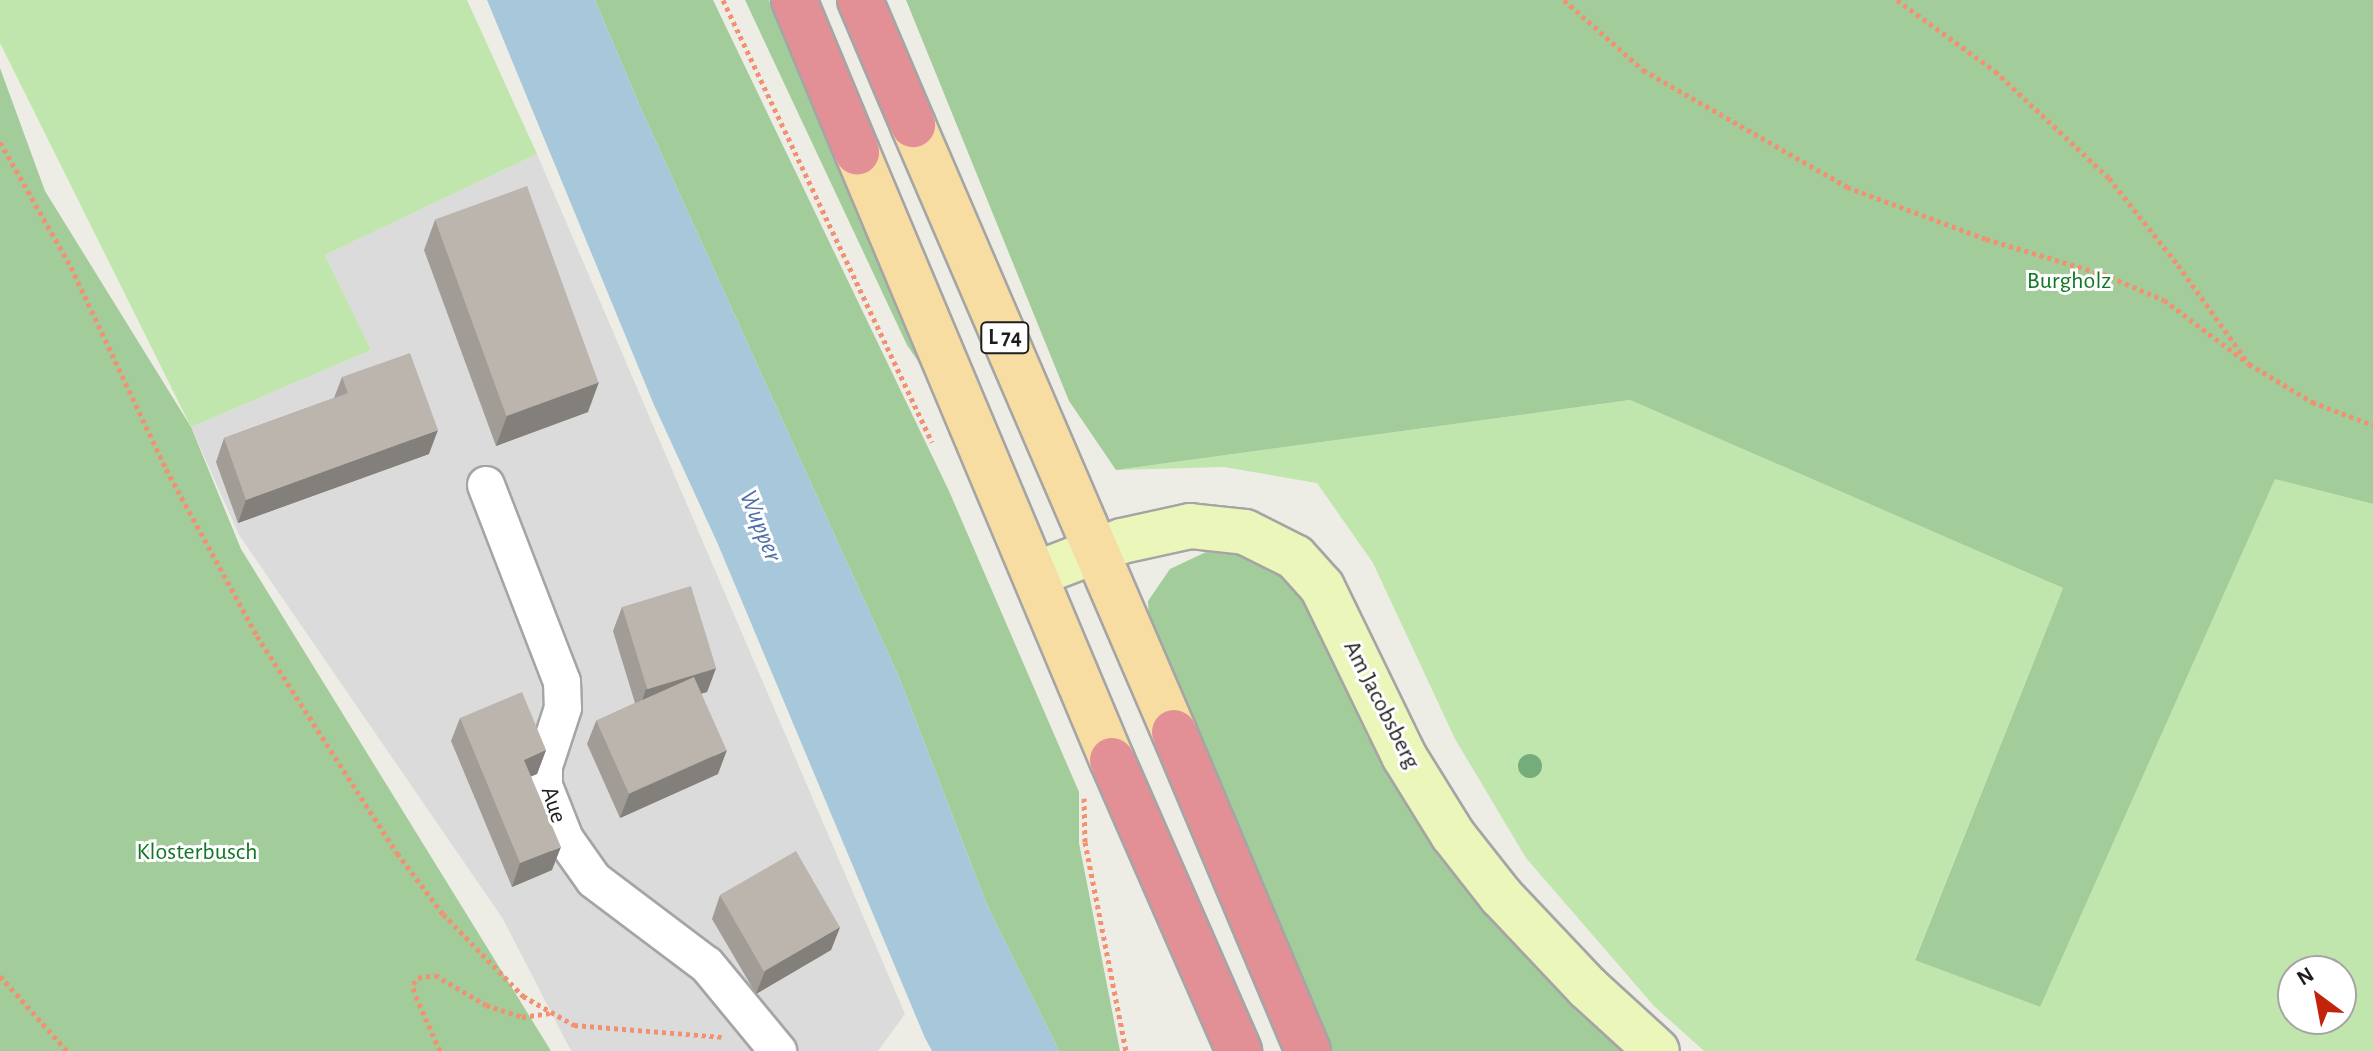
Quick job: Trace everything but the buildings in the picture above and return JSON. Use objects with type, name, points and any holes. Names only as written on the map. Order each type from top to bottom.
[{"type":"highway","name":"L 74","points":[[794,0],[857,152]]},
{"type":"highway","name":"L 74","points":[[860,0],[913,125]]},
{"type":"highway","name":"L 74","points":[[1174,732],[1308,1051]]},
{"type":"highway","name":"L 74","points":[[1112,760],[1239,1051]]},
{"type":"main road","name":"L 74","points":[[913,125],[1174,732]]},
{"type":"main road","name":"L 74","points":[[857,152],[1112,760]]},
{"type":"main road","name":"Am Jacobsberg","points":[[1036,574],[1097,550],[1177,528],[1216,526],[1265,540],[1306,567],[1333,606],[1404,756],[1453,835],[1501,896],[1588,988],[1657,1051]]},
{"type":"street","name":"Aue","points":[[486,485],[562,682],[563,708],[549,745],[544,786],[565,839],[594,880],[707,965],[778,1050]]},
{"type":"path","points":[[723,0],[934,446]]},
{"type":"path","points":[[1564,0],[1643,70],[1847,187],[1986,239],[2103,274],[2164,300],[2249,364],[2312,402],[2373,425]]},
{"type":"path","points":[[1897,0],[1995,71],[2109,178],[2178,265],[2249,364]]},
{"type":"path","points":[[0,142],[78,280],[166,469],[257,636],[397,853],[443,914],[502,977],[551,1013],[574,1025],[724,1037],[778,1050]]},
{"type":"path","points":[[1083,793],[1087,856],[1126,1051]]},
{"type":"path","points":[[440,1051],[414,992],[413,984],[418,978],[435,975],[486,1005],[522,1017],[551,1013]]},
{"type":"path","points":[[0,976],[50,1028],[67,1051]]},
{"type":"shaded area","points":[[537,154],[905,1014],[878,1051],[571,1051],[503,919],[239,535],[191,427],[371,350],[325,255]]},
{"type":"green space","points":[[0,0],[467,0],[537,154],[325,255],[371,350],[191,427],[0,43]]},
{"type":"green space","points":[[595,0],[713,0],[949,491],[1079,792],[1079,843],[1120,1051],[1059,1051],[987,905],[899,677],[642,111]]},
{"type":"green space","points":[[745,0],[769,0],[924,337],[937,389],[907,345]]},
{"type":"green space","name":"Burgholz","points":[[906,0],[2373,0],[2373,504],[2275,479],[2040,1007],[1915,960],[2063,588],[1630,400],[1116,470],[1069,401]]},
{"type":"green space","name":"Klosterbusch","points":[[0,68],[45,191],[191,427],[241,549],[551,1051],[0,1051]]},
{"type":"green space","points":[[1630,400],[2063,588],[1915,959],[2039,1007],[2275,478],[2373,504],[2373,1051],[1704,1051],[1654,1006],[1526,858],[1455,739],[1373,563],[1317,483],[1224,467],[1116,470]]},
{"type":"green space","points":[[1206,552],[1244,554],[1285,572],[1313,617],[1367,736],[1436,850],[1503,933],[1622,1051],[1330,1051],[1150,636],[1148,601],[1170,569]]},
{"type":"water","name":"Wupper","points":[[487,0],[595,0],[642,111],[899,677],[987,905],[1059,1051],[932,1051],[717,542],[654,405]]}]
